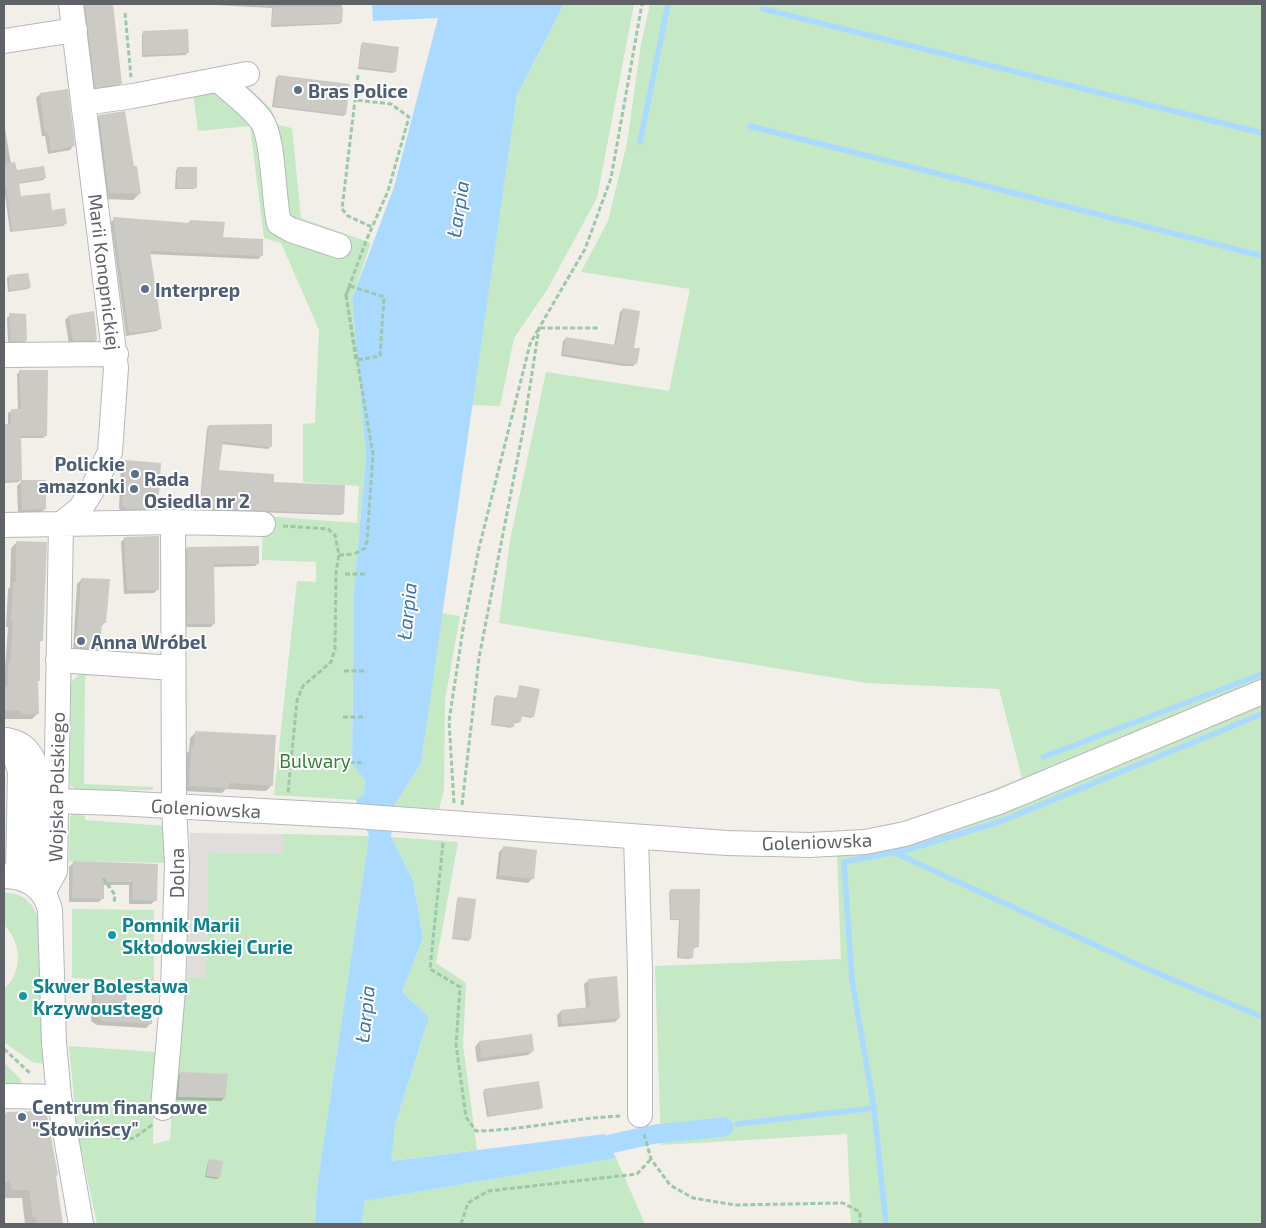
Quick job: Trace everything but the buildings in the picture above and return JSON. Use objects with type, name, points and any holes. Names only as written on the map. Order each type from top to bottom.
[{"type":"street","name":"Marii Konopnickiej","points":[[61,524],[80,509],[96,484],[110,452],[115,398],[116,354],[71,4]]},
{"type":"street","points":[[4,41],[74,30]]},
{"type":"street","points":[[84,103],[133,96],[247,74]]},
{"type":"street","points":[[218,80],[262,120],[268,134],[274,192],[280,223],[291,230],[339,246]]},
{"type":"street","points":[[4,354],[116,354]]},
{"type":"street","points":[[4,525],[173,522],[263,524]]},
{"type":"street","name":"Dolna","points":[[163,1108],[173,990],[177,865],[174,806],[173,522]]},
{"type":"street","name":"Wojska Polskiego","points":[[25,883],[55,871],[61,524]]},
{"type":"street","points":[[58,660],[173,668]]},
{"type":"street","name":"Goleniowska","points":[[56,801],[405,819],[727,843],[808,845],[865,842],[906,834],[999,802],[1262,692]]},
{"type":"street","points":[[5,742],[57,738]]},
{"type":"street","points":[[5,742],[20,745],[28,751],[37,771],[25,883],[50,913],[54,1043],[58,1097],[81,1224]]},
{"type":"street","points":[[636,837],[640,970],[640,1115]]},
{"type":"street","points":[[4,1096],[58,1097]]},
{"type":"path","points":[[455,824],[449,721],[479,548],[530,344],[585,249],[611,178],[642,4]]},
{"type":"path","points":[[124,13],[133,96]]},
{"type":"path","points":[[358,75],[342,209],[348,216],[372,227]]},
{"type":"path","points":[[339,554],[354,554],[365,548],[373,454],[346,295],[388,191],[409,117],[391,104],[355,100]]},
{"type":"path","points":[[350,286],[384,297],[380,356],[356,360]]},
{"type":"path","points":[[540,328],[599,328]]},
{"type":"path","points":[[464,793],[478,658],[524,425],[540,328]]},
{"type":"path","points":[[263,524],[328,529],[335,535],[339,554],[336,572],[335,649],[331,662],[303,686],[297,700],[287,813]]},
{"type":"path","points":[[344,574],[367,574]]},
{"type":"path","points":[[344,671],[367,671]]},
{"type":"path","points":[[343,717],[366,717]]},
{"type":"path","points":[[342,762],[365,762]]},
{"type":"path","points":[[443,844],[430,970],[460,987],[456,1044],[466,1117],[476,1131],[506,1130],[598,1117],[640,1115],[651,1159],[670,1185],[693,1198],[735,1205],[844,1204],[860,1212],[860,1224]]},
{"type":"path","points":[[103,878],[115,895],[114,903]]},
{"type":"path","points":[[4,1049],[32,1074]]},
{"type":"path","points":[[84,1132],[110,1135],[125,1140],[134,1138],[155,1122],[163,1108]]},
{"type":"path","points":[[462,1224],[468,1203],[488,1191],[637,1174],[651,1159]]},
{"type":"shaded area","points":[[190,833],[284,834],[284,854],[208,853],[206,978],[187,978]]},
{"type":"green space","points":[[564,4],[634,4],[597,198],[547,290],[514,338],[500,406],[472,405],[517,95]]},
{"type":"green space","points":[[650,4],[1262,4],[1262,1224],[851,1224],[847,1134],[661,1145],[655,966],[841,959],[837,853],[1022,778],[999,689],[867,683],[499,623],[510,540],[546,372],[669,391],[690,289],[581,272],[608,221],[627,143],[641,44]]},
{"type":"green space","name":"Bulwary","points":[[246,85],[271,109],[278,125],[292,128],[301,218],[371,243],[352,299],[366,456],[354,591],[352,754],[352,764],[365,780],[364,794],[356,800],[274,795],[297,581],[316,582],[316,562],[262,560],[263,516],[357,523],[359,486],[303,482],[303,424],[315,423],[319,330],[281,243],[264,238],[250,126],[198,131],[193,92]]},
{"type":"green space","points":[[441,613],[460,616],[445,700],[444,790],[439,809],[394,806],[421,763]]},
{"type":"green space","points":[[94,668],[85,677],[84,784],[153,787],[153,790],[75,790],[70,784],[71,682],[82,672]]},
{"type":"green space","points":[[75,813],[85,816],[85,820],[165,826],[169,863],[69,861],[70,817]]},
{"type":"green space","points":[[284,834],[369,836],[317,1187],[315,1224],[97,1224],[77,1130],[69,1046],[155,1052],[153,1144],[170,1140],[175,1072],[187,978],[206,978],[208,853],[283,854]]},
{"type":"green space","points":[[391,837],[458,842],[436,963],[466,983],[463,1045],[477,1150],[390,1161],[395,1125],[429,1017],[402,992],[423,938],[413,880]]},
{"type":"green space","name":"Skwer Bolesława Krzywoustego","points":[[4,893],[22,896],[33,907],[39,919],[45,1064],[32,1062],[4,1042],[4,989],[15,974],[18,957],[14,940],[4,925]]},
{"type":"green space","points":[[72,909],[154,910],[154,981],[72,978]]},
{"type":"green space","points":[[4,1062],[21,1080],[22,1088],[8,1088],[4,1080]]},
{"type":"green space","points":[[616,1158],[645,1224],[362,1224],[363,1201]]},
{"type":"water","name":"Łarpia","points":[[372,4],[564,4],[517,95],[421,763],[394,806],[391,837],[413,880],[423,938],[402,992],[429,1017],[395,1125],[391,1161],[605,1134],[616,1158],[364,1201],[362,1224],[315,1224],[317,1187],[369,836],[356,800],[364,794],[365,780],[352,764],[354,591],[366,456],[352,299],[394,187],[438,18],[373,21]]},
{"type":"waterway","points":[[640,142],[668,4]]},
{"type":"waterway","points":[[763,9],[1262,133]]},
{"type":"waterway","points":[[750,126],[1262,256]]},
{"type":"waterway","points":[[1043,757],[1262,674]]},
{"type":"waterway","points":[[737,1124],[874,1108],[852,980],[844,862],[906,850],[999,822],[1262,714]]},
{"type":"waterway","points":[[893,852],[1143,967],[1262,1017]]},
{"type":"waterway","points":[[874,1108],[886,1224]]},
{"type":"waterway","points":[[610,1144],[655,1134],[724,1127]]},
{"type":"place","name":"Bras Police","points":[[298,90]]},
{"type":"place","name":"Interprep","points":[[145,289]]},
{"type":"place","name":"Polickie amazonki","points":[[135,474]]},
{"type":"place","name":"Rada Osiedla nr 2","points":[[134,489]]},
{"type":"place","name":"Anna Wróbel","points":[[81,641]]},
{"type":"place","name":"Pomnik Marii Skłodowskiej Curie","points":[[112,935]]},
{"type":"place","name":"Skwer Bolesława Krzywoustego","points":[[23,996]]},
{"type":"place","name":"Centrum finansowe \"Słowińscy\"","points":[[22,1117]]}]
